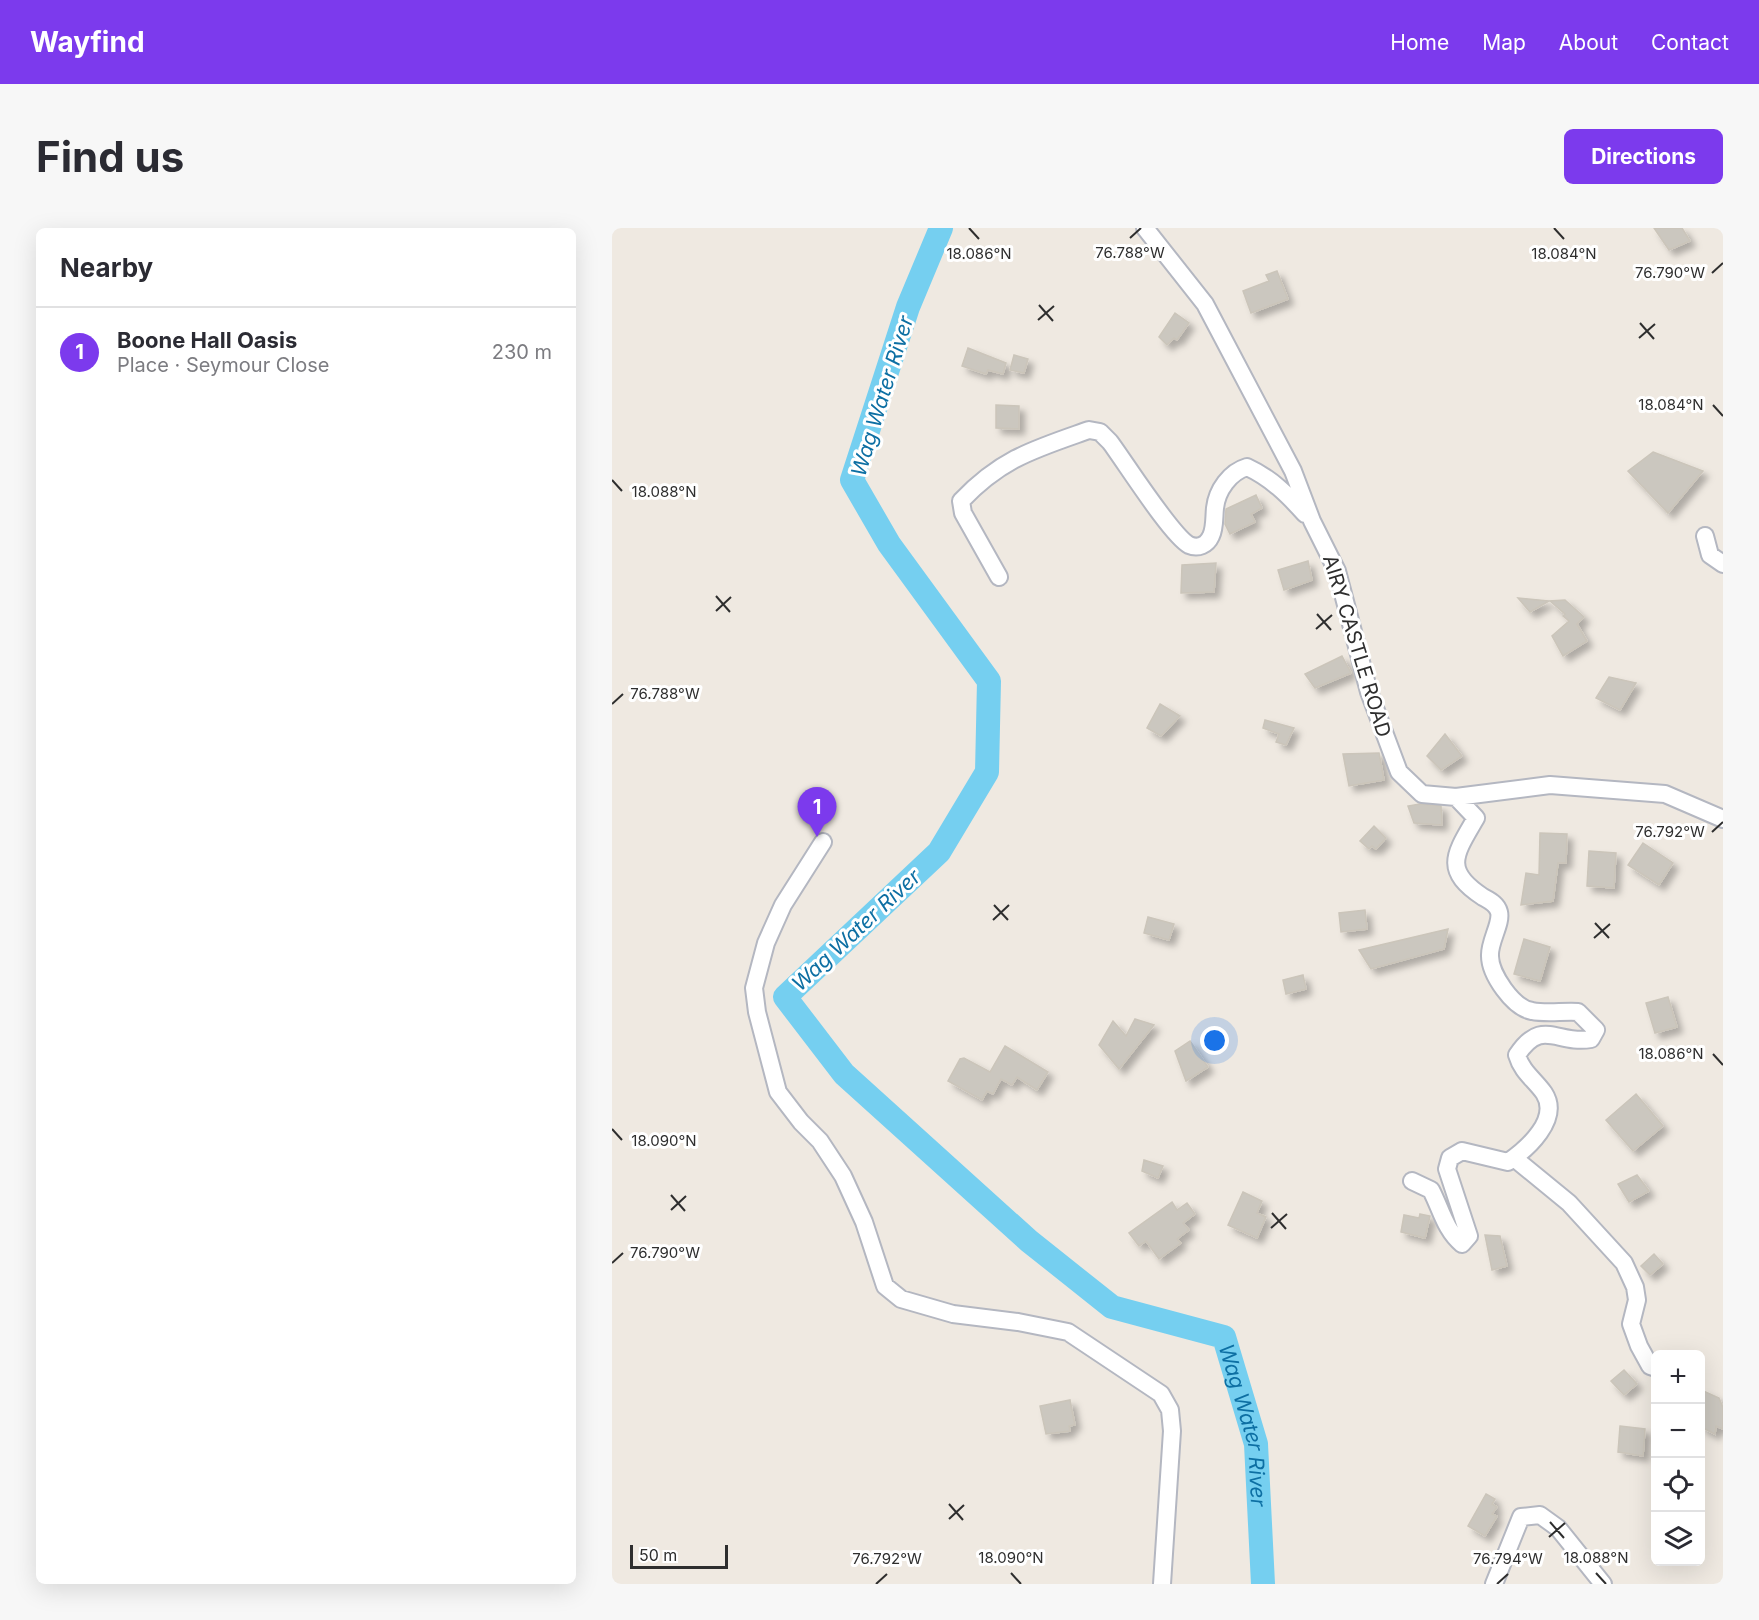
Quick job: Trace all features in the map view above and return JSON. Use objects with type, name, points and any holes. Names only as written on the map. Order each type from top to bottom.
[{"type":"street","name":"AIRY CASTLE ROAD","points":[[1145,228],[1205,304],[1293,471],[1312,521],[1337,572],[1369,692],[1399,772],[1422,794],[1456,797],[1550,785],[1665,794],[1723,819]]},
{"type":"street","points":[[999,577],[963,513],[961,501],[993,471],[1018,455],[1089,430],[1100,432],[1110,442],[1173,530],[1186,544],[1196,548],[1203,545],[1211,536],[1215,505],[1225,483],[1237,470],[1247,467],[1261,473],[1283,490],[1312,521]]},
{"type":"street","points":[[1705,536],[1710,555],[1723,564]]},
{"type":"street","points":[[1412,1181],[1431,1190],[1445,1224],[1454,1238],[1462,1244],[1469,1236],[1447,1169],[1450,1158],[1461,1151],[1508,1162],[1533,1142],[1549,1110],[1545,1095],[1520,1066],[1517,1055],[1527,1039],[1543,1034],[1579,1041],[1591,1039],[1596,1030],[1578,1012],[1529,1011],[1504,992],[1494,975],[1489,957],[1500,913],[1496,904],[1463,882],[1456,872],[1455,861],[1476,818],[1456,797]]},
{"type":"street","points":[[824,842],[783,905],[766,943],[754,988],[769,1062],[778,1092],[801,1122],[820,1141],[843,1176],[864,1222],[877,1268],[888,1291],[901,1299],[953,1314],[1018,1322],[1068,1332],[1161,1394],[1170,1410],[1172,1431],[1162,1584]]},
{"type":"street","points":[[1514,1158],[1569,1203],[1624,1263],[1635,1287],[1637,1300],[1631,1324],[1639,1346],[1651,1366]]},
{"type":"street","points":[[1494,1584],[1521,1517],[1540,1515],[1558,1528],[1604,1584]]},
{"type":"building","points":[[1654,228],[1682,228],[1690,241],[1669,250]]},
{"type":"building","points":[[1277,271],[1288,299],[1251,313],[1243,291],[1269,281],[1266,275]]},
{"type":"building","points":[[1175,313],[1189,323],[1177,340],[1174,338],[1167,345],[1159,337]]},
{"type":"building","points":[[968,348],[1006,363],[1003,374],[988,370],[986,374],[962,366]]},
{"type":"building","points":[[1014,355],[1028,359],[1024,373],[1010,370]]},
{"type":"building","points":[[996,405],[1019,406],[1019,429],[996,428]]},
{"type":"building","points":[[1653,452],[1703,471],[1668,513],[1628,471]]},
{"type":"building","points":[[1256,495],[1262,508],[1251,514],[1255,522],[1230,534],[1225,524],[1226,509]]},
{"type":"building","points":[[1308,561],[1312,580],[1284,590],[1278,570]]},
{"type":"building","points":[[1216,563],[1214,592],[1181,593],[1182,565]]},
{"type":"building","points":[[1518,598],[1549,601],[1530,612]]},
{"type":"building","points":[[1565,600],[1584,617],[1577,624],[1587,641],[1563,656],[1552,636],[1569,621],[1563,616],[1565,614],[1550,601]]},
{"type":"building","points":[[1342,656],[1351,673],[1315,688],[1305,674]]},
{"type":"building","points":[[1609,677],[1636,683],[1620,710],[1596,698]]},
{"type":"building","points":[[1160,704],[1180,716],[1161,736],[1147,728]]},
{"type":"building","points":[[1265,720],[1294,728],[1286,745],[1276,742],[1279,734],[1263,728]]},
{"type":"building","points":[[1445,734],[1462,756],[1441,770],[1427,756]]},
{"type":"building","points":[[1379,753],[1384,780],[1349,786],[1343,754]]},
{"type":"building","points":[[1420,804],[1441,806],[1442,825],[1414,823],[1408,806]]},
{"type":"building","points":[[1374,826],[1386,838],[1376,849],[1372,846],[1369,849],[1360,841]]},
{"type":"building","points":[[1540,833],[1567,834],[1566,863],[1558,863],[1553,901],[1521,905],[1526,873],[1539,875]]},
{"type":"building","points":[[1643,843],[1673,863],[1659,885],[1628,865]]},
{"type":"building","points":[[1589,851],[1616,853],[1614,888],[1587,886]]},
{"type":"building","points":[[1365,910],[1367,929],[1341,932],[1339,913]]},
{"type":"building","points":[[1148,917],[1174,924],[1169,940],[1144,933]]},
{"type":"building","points":[[1448,929],[1444,949],[1371,969],[1359,950]]},
{"type":"building","points":[[1524,939],[1550,947],[1540,981],[1514,974]]},
{"type":"building","points":[[1303,975],[1306,989],[1286,994],[1283,980]]},
{"type":"building","points":[[1668,997],[1677,1027],[1655,1033],[1646,1003]]},
{"type":"building","points":[[1135,1019],[1154,1025],[1119,1069],[1099,1045],[1113,1021],[1126,1036]]},
{"type":"building","points":[[1190,1041],[1208,1067],[1186,1081],[1175,1051]]},
{"type":"building","points":[[1005,1046],[1048,1072],[1037,1090],[1017,1077],[1012,1085],[1001,1079],[993,1094],[987,1091],[982,1100],[948,1081],[960,1059],[964,1058],[990,1072]]},
{"type":"building","points":[[1636,1094],[1663,1126],[1633,1151],[1606,1120]]},
{"type":"building","points":[[1144,1160],[1163,1166],[1158,1178],[1142,1171]]},
{"type":"building","points":[[1637,1175],[1649,1191],[1629,1202],[1618,1184]]},
{"type":"building","points":[[1243,1192],[1262,1201],[1257,1213],[1266,1217],[1257,1238],[1228,1225]]},
{"type":"building","points":[[1172,1202],[1177,1210],[1187,1203],[1195,1214],[1183,1223],[1189,1230],[1177,1239],[1181,1243],[1159,1259],[1146,1241],[1139,1246],[1129,1233]]},
{"type":"building","points":[[1420,1214],[1430,1216],[1425,1238],[1401,1232],[1404,1215],[1419,1218]]},
{"type":"building","points":[[1485,1235],[1500,1236],[1507,1266],[1492,1270]]},
{"type":"building","points":[[1654,1254],[1663,1264],[1650,1275],[1641,1266]]},
{"type":"building","points":[[1624,1370],[1637,1384],[1624,1395],[1611,1381]]},
{"type":"building","points":[[1705,1392],[1719,1398],[1723,1408],[1723,1429],[1716,1426],[1715,1434],[1705,1429]]},
{"type":"building","points":[[1070,1400],[1075,1425],[1069,1426],[1070,1431],[1046,1434],[1040,1406]]},
{"type":"building","points":[[1620,1426],[1645,1429],[1643,1456],[1618,1452]]},
{"type":"building","points":[[1486,1494],[1495,1499],[1492,1504],[1497,1507],[1492,1514],[1497,1516],[1485,1536],[1468,1526]]},
{"type":"waterway","name":"Wag Water River","points":[[941,228],[908,307],[852,480],[889,544],[989,681],[987,772],[939,852],[785,997],[844,1074],[1029,1241],[1112,1307],[1224,1337],[1256,1444],[1263,1584]]},
{"type":"place","name":"Boone Hall Oasis","points":[[817,837]]}]
